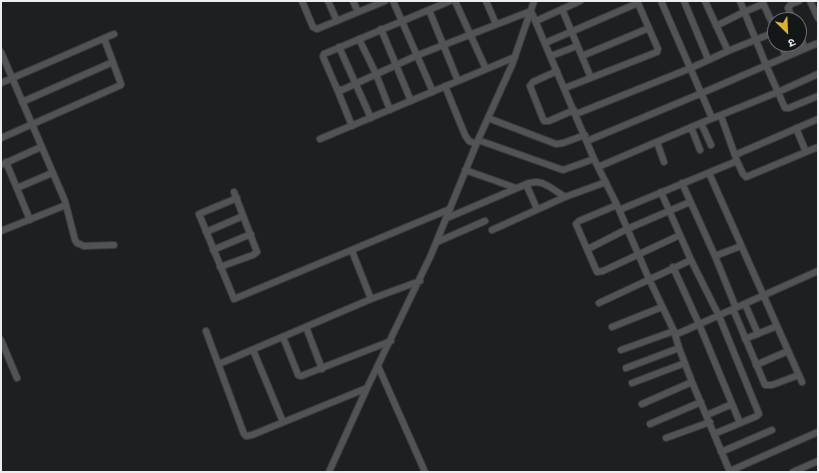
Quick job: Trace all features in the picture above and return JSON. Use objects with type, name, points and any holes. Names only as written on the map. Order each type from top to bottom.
[{"type":"street","points":[[302,1],[315,28],[320,28],[382,2]]},
{"type":"street","points":[[328,1],[337,21]]},
{"type":"street","points":[[353,1],[358,12]]},
{"type":"street","points":[[393,1],[418,55],[432,92]]},
{"type":"street","points":[[352,126],[323,56],[324,54],[450,1]]},
{"type":"street","points":[[455,1],[486,69]]},
{"type":"street","points":[[486,1],[496,24]]},
{"type":"street","points":[[330,472],[367,388],[420,281],[477,142],[515,57],[534,1]]},
{"type":"street","points":[[536,22],[580,1]]},
{"type":"street","points":[[661,1],[712,118]]},
{"type":"street","points":[[684,1],[708,59]]},
{"type":"street","points":[[705,1],[728,51]]},
{"type":"street","points":[[740,1],[755,40],[784,106],[787,108],[818,96]]},
{"type":"street","points":[[790,12],[788,8],[791,4],[798,1]]},
{"type":"street","points":[[810,1],[818,18]]},
{"type":"street","points":[[545,44],[637,2],[649,28],[658,49],[657,52],[565,88]]},
{"type":"street","points":[[716,26],[762,3],[767,13]]},
{"type":"street","points":[[562,9],[591,78]]},
{"type":"street","points":[[429,10],[458,81]]},
{"type":"street","points":[[337,89],[342,90],[418,55],[531,11]]},
{"type":"street","points":[[531,11],[594,159],[618,207],[649,279],[675,333],[692,382],[730,472],[818,432]]},
{"type":"street","points":[[582,56],[649,28]]},
{"type":"street","points":[[381,29],[410,101]]},
{"type":"street","points":[[1,83],[114,34]]},
{"type":"street","points":[[557,71],[533,82],[530,86],[544,121],[549,121],[575,112],[691,68],[708,59],[767,35]]},
{"type":"street","points":[[1,138],[120,85],[121,84],[104,38]]},
{"type":"street","points":[[359,39],[376,74],[390,110]]},
{"type":"street","points":[[807,48],[818,43]]},
{"type":"street","points":[[551,56],[577,46]]},
{"type":"street","points":[[339,47],[371,118]]},
{"type":"street","points":[[1,52],[66,205],[73,236],[77,243],[84,246],[114,245]]},
{"type":"street","points":[[784,52],[786,57]]},
{"type":"street","points":[[488,118],[556,144],[563,143],[586,138],[702,94],[797,52]]},
{"type":"street","points":[[320,139],[515,57]]},
{"type":"street","points":[[22,102],[113,62]]},
{"type":"street","points":[[598,167],[818,74]]},
{"type":"street","points":[[445,86],[465,135],[469,141],[477,142],[563,170],[594,159]]},
{"type":"street","points":[[721,116],[736,158],[743,174],[746,177],[818,147]]},
{"type":"street","points":[[680,235],[600,272],[597,272],[577,223],[709,173],[796,128],[818,119]]},
{"type":"street","points":[[701,123],[711,145]]},
{"type":"street","points":[[690,127],[700,150]]},
{"type":"street","points":[[796,128],[806,152]]},
{"type":"street","points":[[656,142],[664,162]]},
{"type":"street","points":[[30,220],[17,188],[4,163],[41,147]]},
{"type":"street","points":[[466,170],[516,188]]},
{"type":"street","points":[[17,188],[52,173]]},
{"type":"street","points":[[709,173],[802,382]]},
{"type":"street","points":[[447,218],[516,188],[536,182],[550,187],[565,197]]},
{"type":"street","points":[[492,230],[565,197],[606,182]]},
{"type":"street","points":[[682,183],[715,256],[762,382],[768,386],[799,375]]},
{"type":"street","points":[[526,184],[537,209]]},
{"type":"street","points":[[661,192],[691,260],[719,316],[759,414],[714,434]]},
{"type":"street","points":[[220,268],[256,254],[256,249],[251,234],[235,195],[199,214],[220,268],[234,299],[450,209]]},
{"type":"street","points":[[588,249],[690,202]]},
{"type":"street","points":[[1,231],[66,205]]},
{"type":"street","points":[[206,232],[243,216]]},
{"type":"street","points":[[436,242],[486,221]]},
{"type":"street","points":[[213,250],[251,234]]},
{"type":"street","points":[[715,256],[741,246]]},
{"type":"street","points":[[352,251],[371,299]]},
{"type":"street","points":[[599,303],[673,267],[691,260]]},
{"type":"street","points":[[673,267],[699,324],[740,423]]},
{"type":"street","points":[[621,350],[675,333],[719,316],[818,271]]},
{"type":"street","points":[[219,364],[371,299],[420,281]]},
{"type":"street","points":[[746,304],[758,334]]},
{"type":"street","points":[[612,327],[662,307]]},
{"type":"street","points":[[745,339],[777,326]]},
{"type":"street","points":[[306,327],[322,369]]},
{"type":"street","points":[[206,331],[246,436],[252,435],[367,388]]},
{"type":"street","points":[[283,337],[298,375],[304,376],[391,341]]},
{"type":"street","points":[[1,341],[17,378]]},
{"type":"street","points":[[626,368],[679,348]]},
{"type":"street","points":[[253,350],[284,422]]},
{"type":"street","points":[[756,365],[788,351]]},
{"type":"street","points":[[632,383],[685,363]]},
{"type":"street","points":[[378,366],[425,472]]},
{"type":"street","points":[[642,404],[692,382]]},
{"type":"street","points":[[650,424],[701,402]]},
{"type":"street","points":[[707,415],[732,404]]},
{"type":"street","points":[[666,438],[710,422]]},
{"type":"street","points":[[721,452],[772,430]]},
{"type":"street","points":[[793,472],[818,461]]}]
